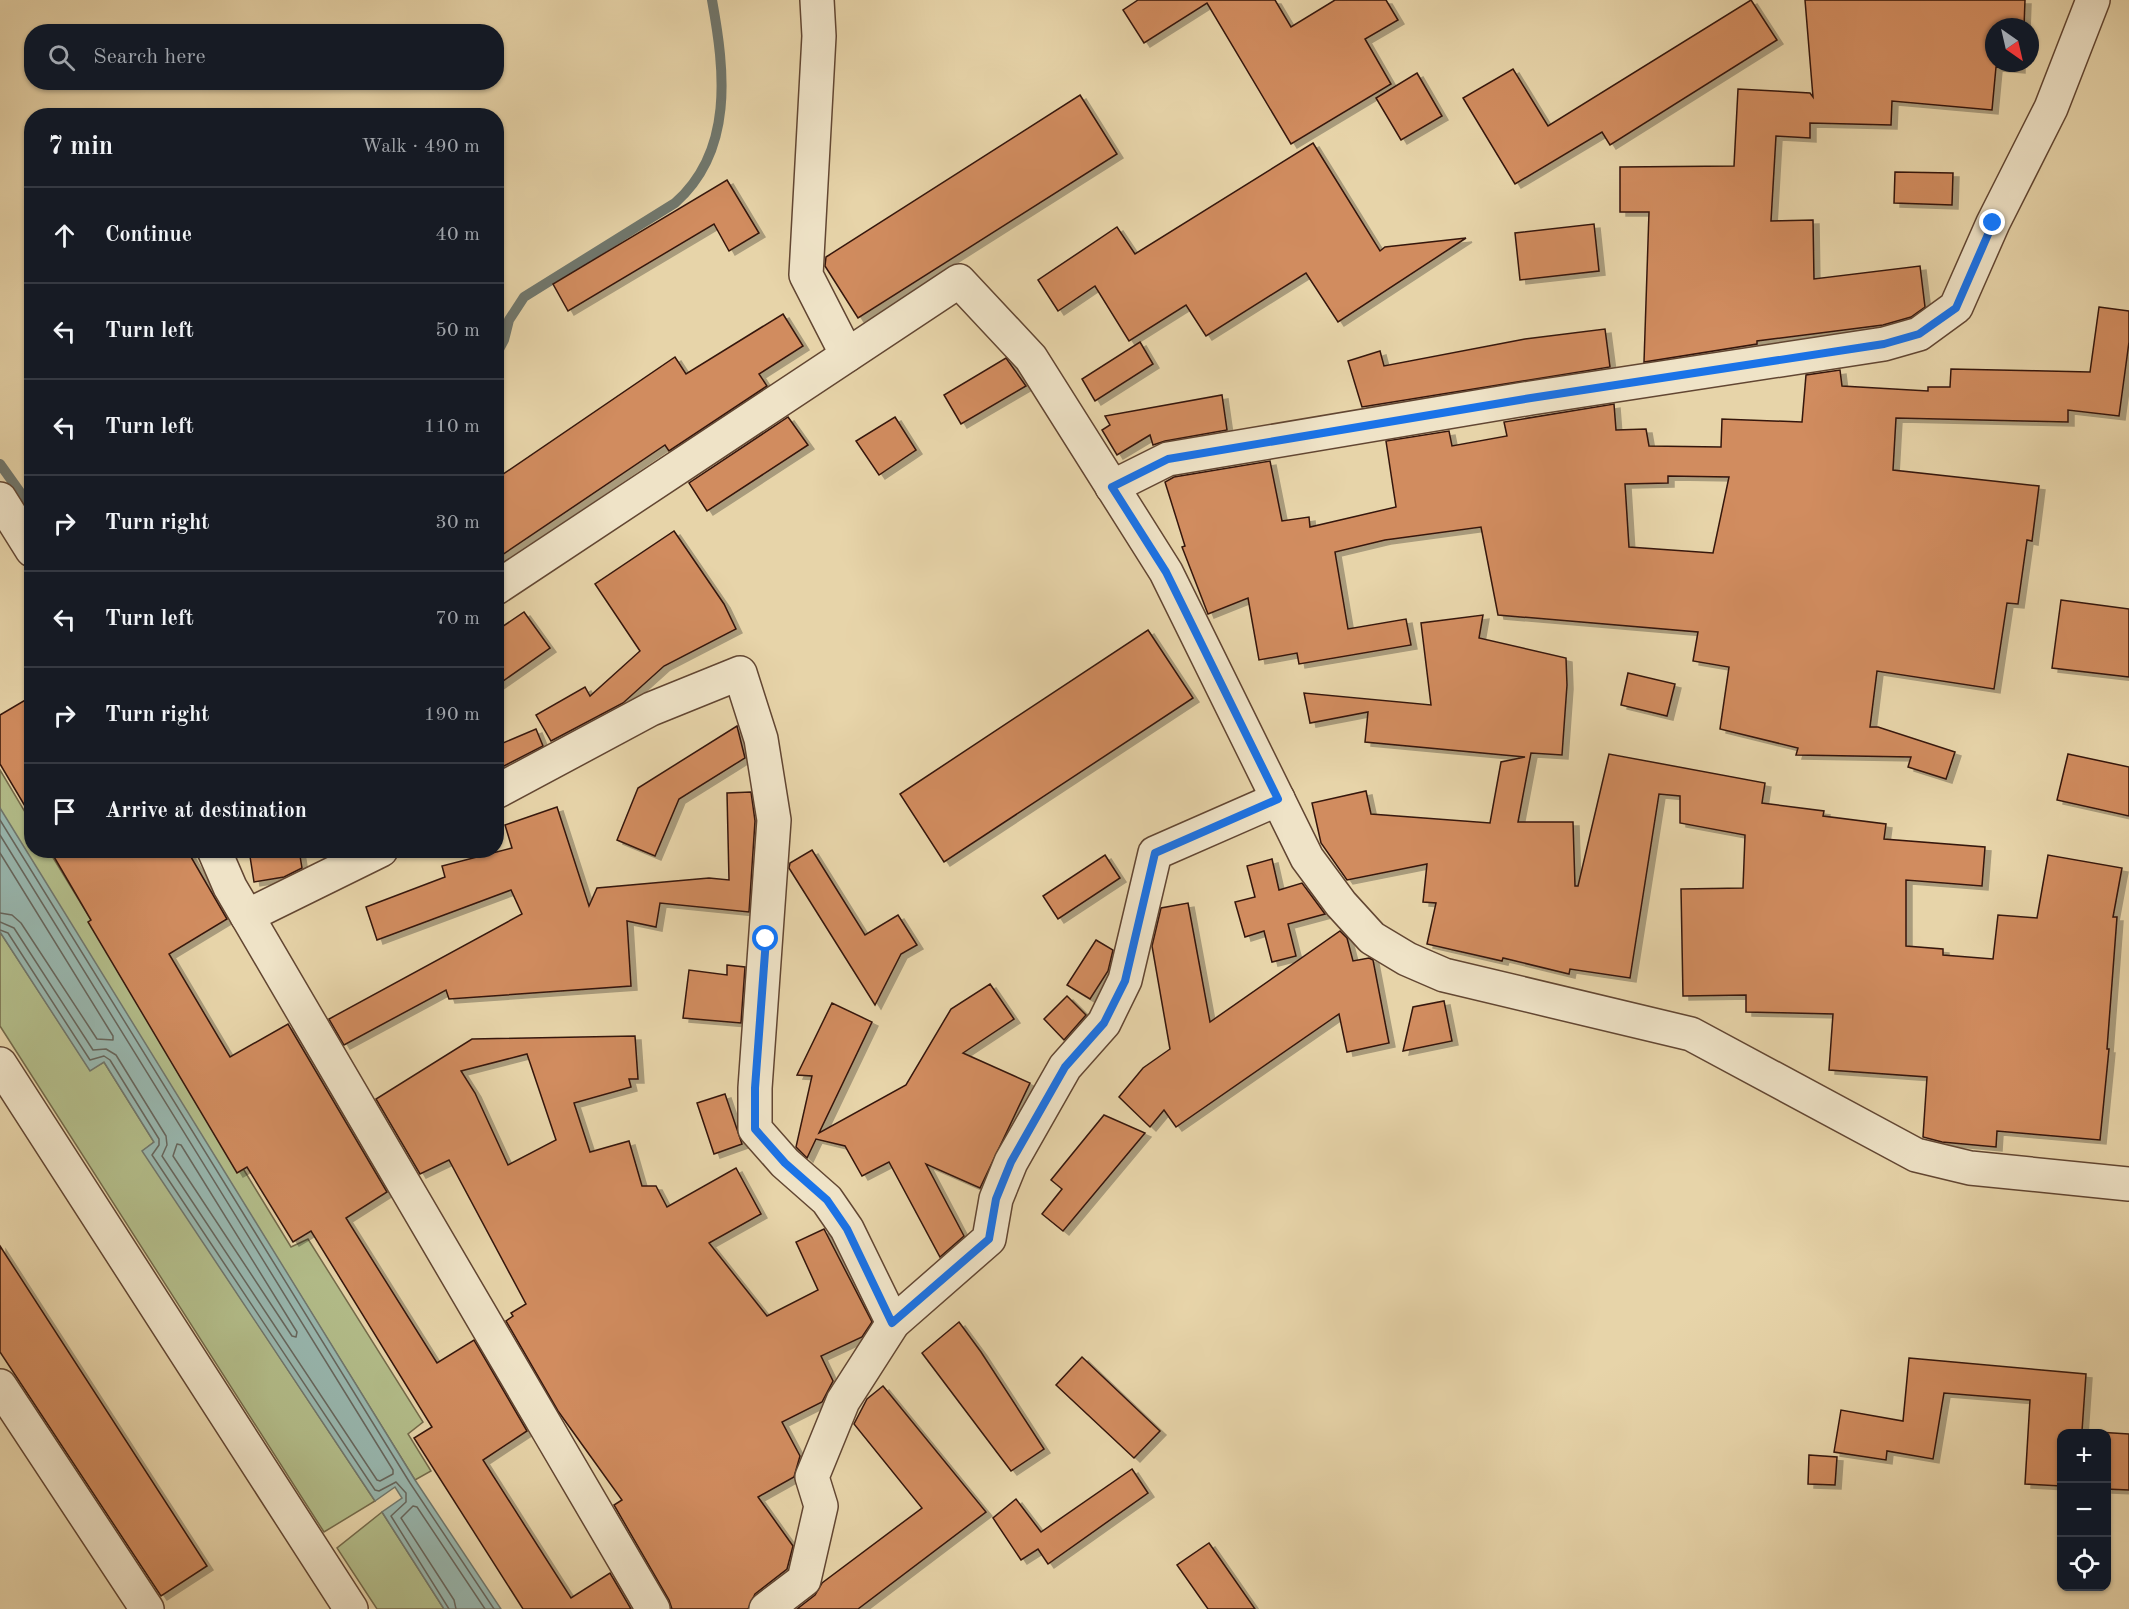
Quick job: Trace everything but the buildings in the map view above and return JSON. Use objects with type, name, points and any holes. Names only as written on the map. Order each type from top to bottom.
[{"type":"street","points":[[817,0],[819,36],[806,276],[847,355]]},
{"type":"street","points":[[1112,487],[1168,459],[1531,398],[1884,344],[1919,334],[1956,308],[1993,223],[2051,108],[2093,0]]},
{"type":"street","points":[[504,583],[959,281],[1031,358],[1166,572],[1307,858],[1341,904],[1372,938],[1407,959],[1444,975],[1691,1034],[1916,1155],[1970,1168],[2129,1184]]},
{"type":"street","points":[[0,499],[24,537]]},
{"type":"street","points":[[504,788],[651,709],[740,673],[761,739],[774,820],[755,1088],[755,1129],[785,1163],[827,1200],[847,1229],[892,1323]]},
{"type":"street","points":[[766,1609],[804,1580],[821,1506],[812,1477],[843,1401],[892,1323],[989,1239],[996,1199],[1011,1162],[1065,1067],[1104,1023],[1125,981],[1155,853],[1278,799]]},
{"type":"street","points":[[218,858],[247,916],[653,1609]]},
{"type":"street","points":[[247,916],[365,858]]},
{"type":"street","points":[[0,1064],[351,1609]]},
{"type":"street","points":[[0,1386],[147,1609]]},
{"type":"green space","points":[[0,770],[24,810],[24,850],[0,811]]},
{"type":"green space","points":[[29,858],[53,858],[291,1247],[308,1239],[423,1422],[408,1434],[431,1471],[415,1480]]},
{"type":"green space","points":[[0,932],[90,1070],[104,1062],[154,1142],[143,1151],[375,1501],[324,1532],[0,1026]]},
{"type":"green space","points":[[382,1512],[444,1609],[377,1609],[337,1548]]},
{"type":"water","points":[[0,808],[24,847],[24,858],[31,858],[415,1480],[501,1609],[444,1609],[382,1512],[402,1498],[395,1487],[375,1501],[142,1151],[154,1142],[104,1062],[90,1071],[0,932]]},
{"type":"waterway","points":[[504,340],[509,320],[524,297],[675,203],[694,182],[708,159],[716,135],[720,109],[722,82],[720,54],[712,0]]},
{"type":"waterway","points":[[0,464],[24,498]]},
{"type":"route","points":[[766,939],[755,1088],[755,1129],[785,1163],[827,1200],[847,1229],[892,1323],[989,1239],[996,1199],[1011,1162],[1065,1067],[1104,1023],[1125,981],[1155,853],[1278,799],[1166,572],[1112,487],[1168,459],[1531,398],[1884,344],[1919,334],[1956,308],[1993,223]]}]
